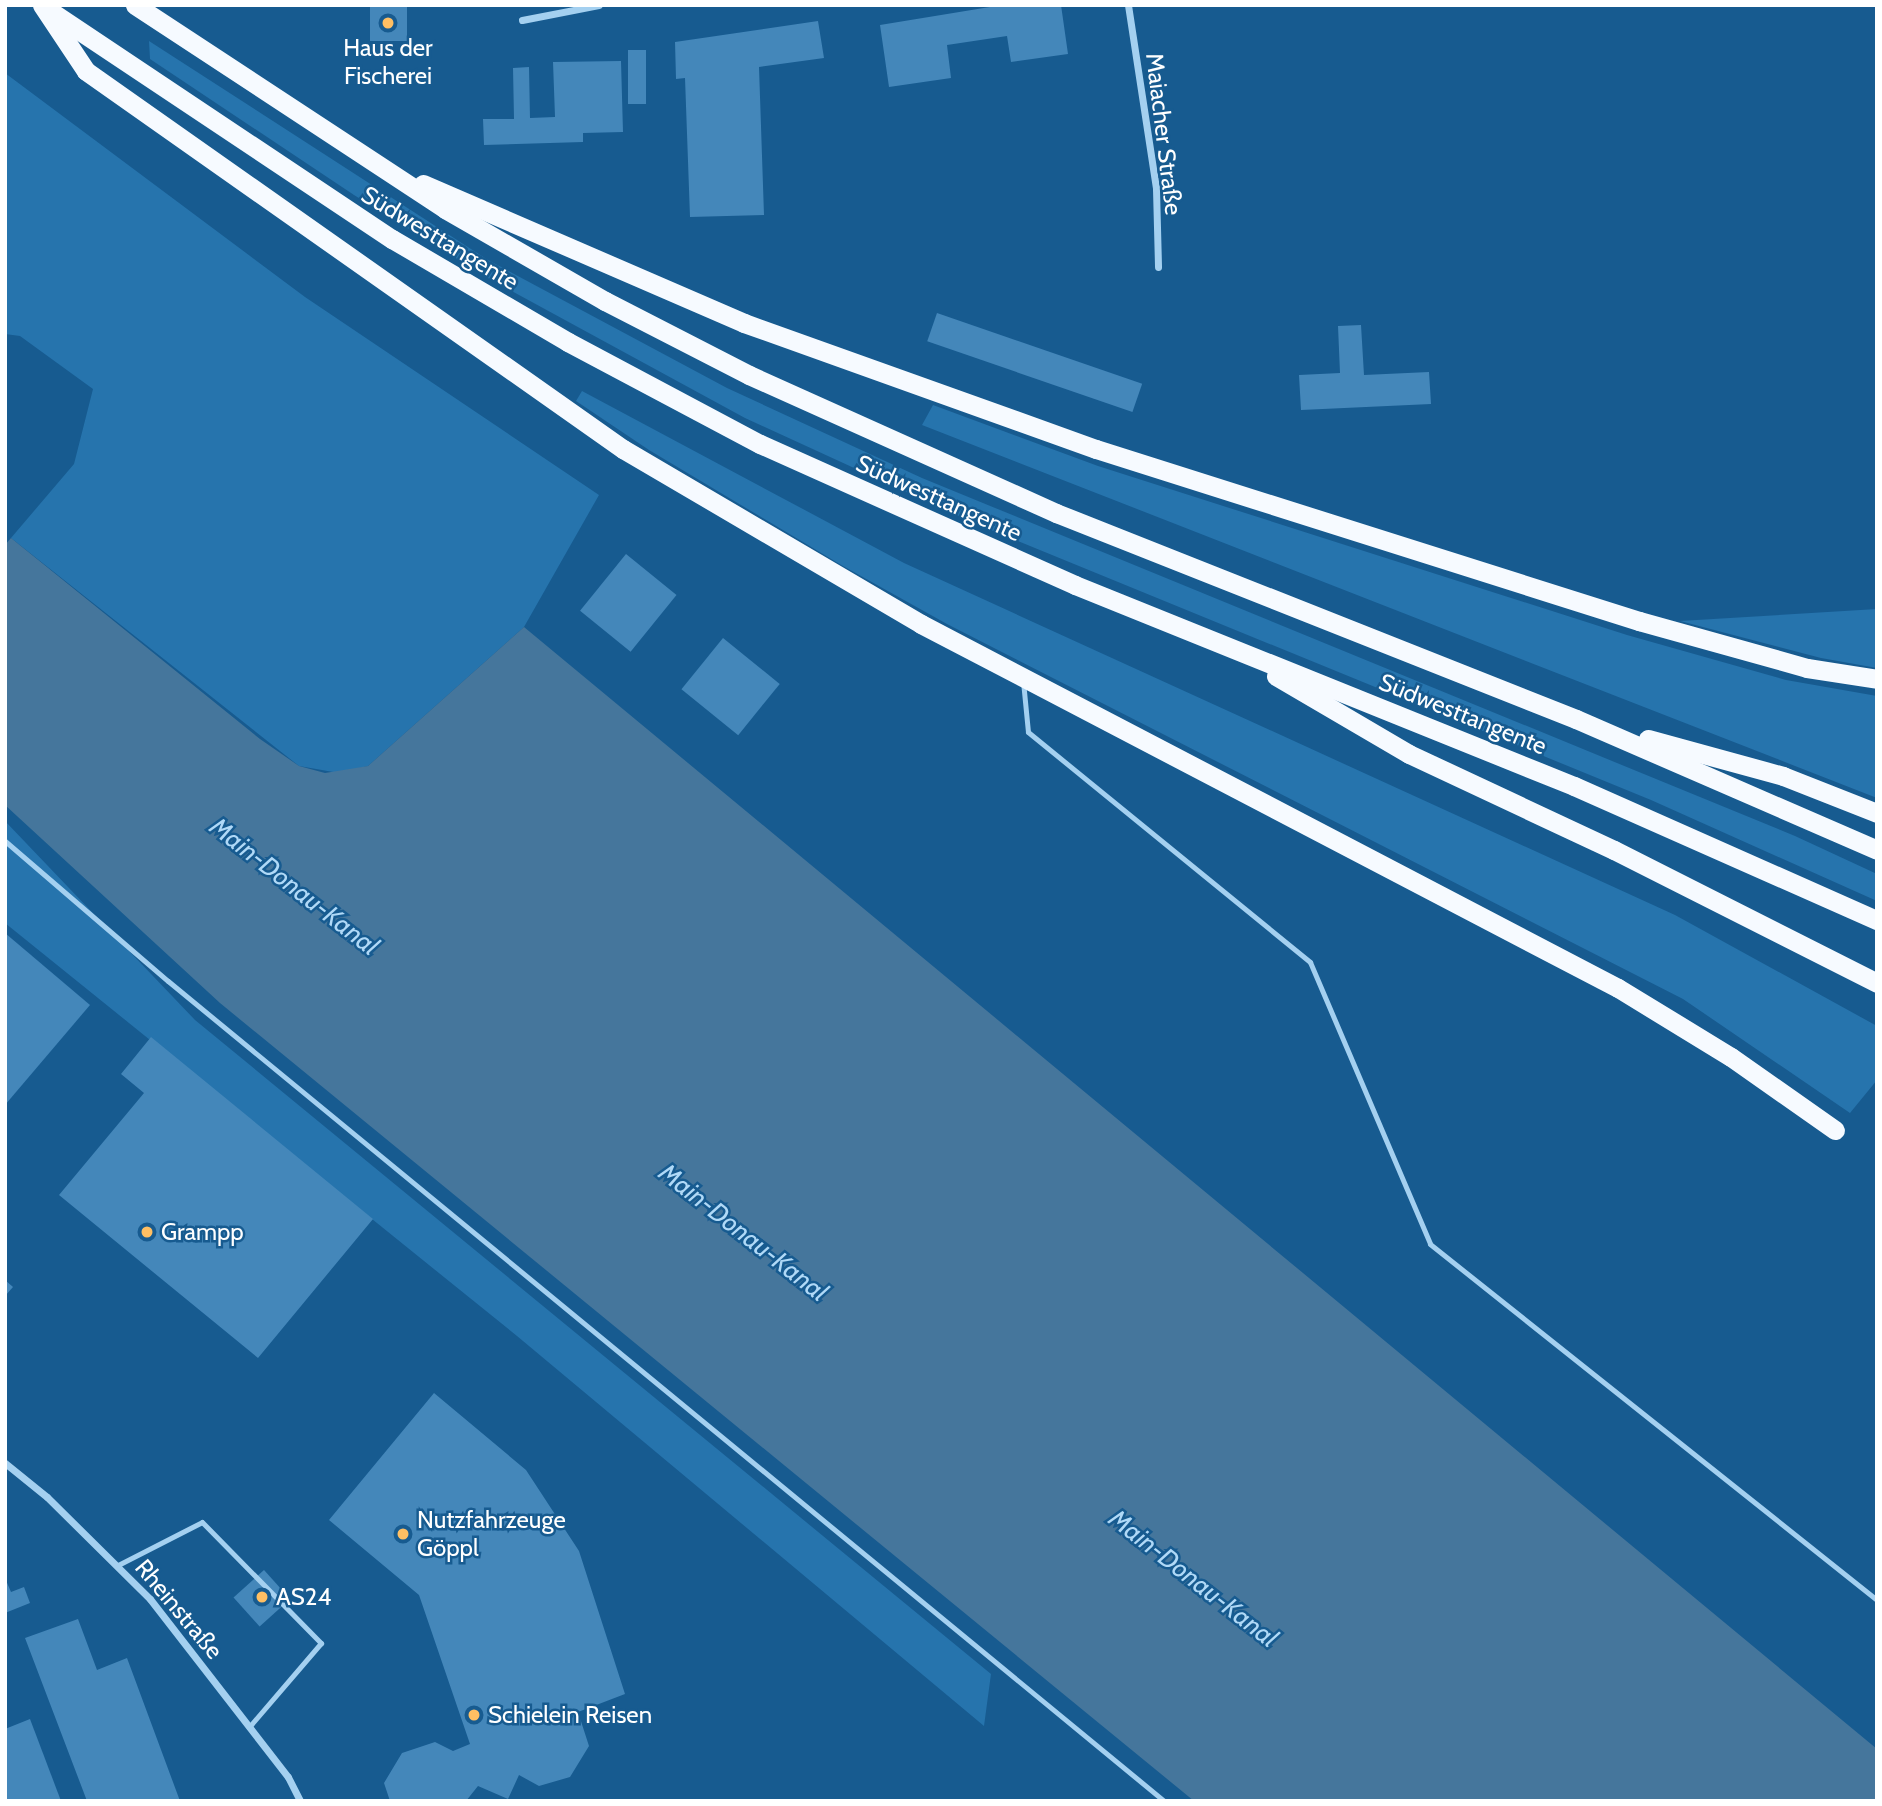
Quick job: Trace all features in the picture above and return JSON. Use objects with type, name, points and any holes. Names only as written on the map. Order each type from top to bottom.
[{"type":"highway","name":"Südwesttangente","points":[[42,5],[287,173],[500,304],[625,373],[884,502],[1227,647],[1574,786],[1877,920]]},
{"type":"highway","points":[[42,5],[86,71],[473,348],[702,498],[1022,678],[1618,988],[1741,1064],[1835,1130]]},
{"type":"highway","name":"Südwesttangente","points":[[135,5],[369,162],[605,301],[852,424],[1093,528],[1576,719],[1877,850]]},
{"type":"highway","points":[[369,162],[744,323],[1096,449],[1639,621],[1807,668],[1877,679]]},
{"type":"highway","points":[[1227,647],[1409,754],[1614,850],[1877,983]]},
{"type":"highway","points":[[1576,719],[1783,776],[1877,813]]},
{"type":"street","points":[[522,20],[598,5]]},
{"type":"street","name":"Maiacher Straße","points":[[1128,5],[1156,189],[1158,267]]},
{"type":"street","name":"Rheinstraße","points":[[5,1463],[47,1497],[150,1599],[288,1777],[300,1801]]},
{"type":"lane","points":[[1022,678],[1028,732],[1310,962],[1430,1244],[1877,1600]]},
{"type":"lane","points":[[5,841],[178,990],[1164,1801]]},
{"type":"lane","points":[[118,1565],[202,1522],[321,1643],[249,1727]]},
{"type":"shaded area","points":[[149,41],[488,260],[727,388],[922,478],[1795,836],[1877,874],[1877,901],[1651,800],[974,523],[745,418],[488,278],[354,195],[150,59]]},
{"type":"shaded area","points":[[5,73],[305,297],[599,495],[524,627],[368,766],[339,773],[299,766],[11,538],[74,464],[93,389],[20,336],[5,334]]},
{"type":"shaded area","points":[[582,391],[904,563],[1675,915],[1877,1026],[1877,1080],[1850,1113],[1683,999],[947,624],[843,566],[649,450],[576,401]]},
{"type":"shaded area","points":[[933,405],[1098,466],[1627,635],[1786,680],[1877,696],[1877,798],[922,425]]},
{"type":"shaded area","points":[[1877,609],[1877,668],[1821,658],[1680,621]]},
{"type":"shaded area","points":[[5,821],[195,1020],[991,1674],[984,1726],[517,1336],[5,923]]},
{"type":"water","name":"Main-Donau-Kanal","points":[[11,538],[260,739],[299,766],[325,773],[368,766],[524,627],[1877,1749],[1877,1801],[1194,1801],[220,1003],[5,805],[5,545]]},
{"type":"building","name":"Haus der Fischerei","points":[[370,5],[407,5],[407,41],[370,41]]},
{"type":"building","points":[[1002,5],[1061,5],[1068,54],[1011,62],[1007,36],[947,45],[951,78],[889,87],[880,25]]},
{"type":"building","points":[[818,21],[824,58],[759,67],[764,215],[690,217],[685,78],[676,79],[675,42]]},
{"type":"building","points":[[628,50],[646,50],[646,104],[628,104]]},
{"type":"building","points":[[621,61],[623,132],[583,133],[583,142],[484,145],[483,119],[514,119],[513,68],[529,67],[530,118],[555,117],[553,62]]},
{"type":"building","points":[[937,313],[1142,384],[1132,412],[927,341]]},
{"type":"building","points":[[1361,325],[1364,375],[1429,372],[1431,404],[1301,410],[1299,375],[1340,373],[1338,326]]},
{"type":"building","points":[[626,554],[677,595],[631,652],[580,611]]},
{"type":"building","points":[[723,638],[780,684],[738,735],[681,689]]},
{"type":"building","points":[[5,933],[90,1005],[5,1105]]},
{"type":"building","points":[[151,1037],[373,1219],[258,1358],[59,1195],[144,1093],[121,1074]]},
{"type":"building","points":[[5,1280],[13,1287],[5,1296]]},
{"type":"building","points":[[434,1393],[526,1470],[579,1551],[625,1694],[578,1712],[589,1746],[570,1777],[539,1786],[519,1775],[508,1799],[478,1786],[466,1801],[390,1801],[384,1783],[402,1753],[435,1742],[453,1751],[470,1744],[419,1595],[329,1520]]},
{"type":"building","points":[[264,1570],[290,1599],[260,1626],[234,1597]]},
{"type":"building","points":[[5,1578],[11,1592],[24,1587],[30,1603],[5,1613]]},
{"type":"building","points":[[78,1619],[97,1670],[127,1658],[180,1801],[87,1801],[25,1638]]},
{"type":"building","points":[[30,1719],[61,1801],[5,1801],[5,1729]]},
{"type":"place","name":"Haus der Fischerei","points":[[388,23]]},
{"type":"place","name":"Grampp","points":[[147,1232]]},
{"type":"place","name":"Nutzfahrzeuge Göppl","points":[[403,1534]]},
{"type":"place","name":"AS24","points":[[262,1597]]},
{"type":"place","name":"Schielein Reisen","points":[[474,1715]]}]
